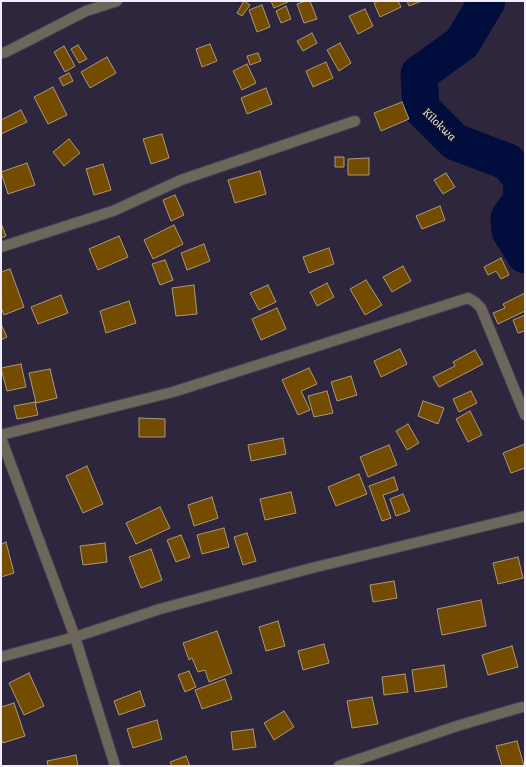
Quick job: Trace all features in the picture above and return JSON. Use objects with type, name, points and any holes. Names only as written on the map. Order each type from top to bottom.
[{"type":"street","points":[[1,53],[6,52],[86,11],[117,1]]},
{"type":"street","points":[[1,247],[113,211],[181,180],[355,121]]},
{"type":"street","points":[[1,435],[173,392],[468,298],[481,308],[525,415]]},
{"type":"street","points":[[1,438],[75,637],[115,766]]},
{"type":"street","points":[[1,657],[75,637],[160,609],[308,569],[525,516]]},
{"type":"street","points":[[339,766],[457,726],[522,707]]},
{"type":"building","points":[[244,1],[250,5],[242,16],[237,13]]},
{"type":"building","points":[[271,1],[290,1],[274,8]]},
{"type":"building","points":[[310,1],[317,19],[304,23],[297,4]]},
{"type":"building","points":[[378,1],[398,1],[401,7],[380,17],[374,3]]},
{"type":"building","points":[[407,1],[422,1],[409,6]]},
{"type":"building","points":[[262,5],[270,27],[257,32],[249,10]]},
{"type":"building","points":[[286,6],[291,19],[281,23],[276,11]]},
{"type":"building","points":[[365,9],[373,26],[358,34],[349,16]]},
{"type":"building","points":[[312,33],[317,43],[303,51],[297,41]]},
{"type":"building","points":[[340,43],[351,63],[339,71],[327,50]]},
{"type":"building","points":[[210,44],[217,61],[202,67],[196,49]]},
{"type":"building","points":[[78,45],[87,59],[79,63],[71,49]]},
{"type":"building","points":[[64,46],[75,66],[65,72],[54,52]]},
{"type":"building","points":[[258,53],[261,61],[250,65],[247,56]]},
{"type":"building","points":[[107,57],[116,73],[90,88],[81,72]]},
{"type":"building","points":[[326,62],[333,78],[313,87],[306,71]]},
{"type":"building","points":[[247,64],[256,83],[242,90],[233,71]]},
{"type":"building","points":[[69,73],[73,81],[63,86],[59,78]]},
{"type":"building","points":[[53,87],[67,115],[48,124],[34,97]]},
{"type":"building","points":[[266,88],[272,104],[247,114],[241,98]]},
{"type":"building","points":[[402,102],[409,119],[381,131],[374,113]]},
{"type":"building","points":[[21,110],[27,122],[1,134],[1,120]]},
{"type":"building","points":[[162,134],[169,158],[151,164],[143,139]]},
{"type":"building","points":[[69,139],[80,153],[64,166],[53,152]]},
{"type":"building","points":[[335,157],[344,157],[344,167],[335,167]]},
{"type":"building","points":[[369,158],[369,175],[348,175],[348,159]]},
{"type":"building","points":[[27,163],[35,185],[8,194],[1,172]]},
{"type":"building","points":[[103,164],[111,190],[94,195],[86,169]]},
{"type":"building","points":[[260,171],[266,194],[235,203],[228,180]]},
{"type":"building","points":[[446,173],[455,187],[443,194],[434,180]]},
{"type":"building","points":[[175,195],[184,215],[171,221],[163,200]]},
{"type":"building","points":[[440,206],[445,220],[422,229],[416,216]]},
{"type":"building","points":[[1,223],[6,236],[1,238]]},
{"type":"building","points":[[174,225],[183,244],[153,259],[144,240]]},
{"type":"building","points":[[119,236],[128,257],[98,270],[89,249]]},
{"type":"building","points":[[204,244],[210,261],[187,270],[181,253]]},
{"type":"building","points":[[329,248],[334,264],[309,273],[303,257]]},
{"type":"building","points":[[501,258],[509,275],[501,279],[496,271],[488,275],[484,267]]},
{"type":"building","points":[[165,260],[173,280],[160,285],[152,264]]},
{"type":"building","points":[[403,266],[411,281],[392,292],[383,277]]},
{"type":"building","points":[[10,269],[24,307],[4,315],[1,307],[1,272]]},
{"type":"building","points":[[366,280],[382,305],[365,315],[350,289]]},
{"type":"building","points":[[327,283],[334,297],[317,306],[310,292]]},
{"type":"building","points":[[194,285],[197,314],[176,316],[172,288]]},
{"type":"building","points":[[268,285],[276,302],[259,310],[250,293]]},
{"type":"building","points":[[525,293],[525,311],[498,324],[493,313],[505,308],[503,304]]},
{"type":"building","points":[[61,295],[68,313],[38,324],[31,307]]},
{"type":"building","points":[[129,301],[136,323],[106,333],[100,311]]},
{"type":"building","points":[[277,308],[286,329],[261,340],[252,319]]},
{"type":"building","points":[[525,315],[525,331],[518,333],[513,320]]},
{"type":"building","points":[[1,324],[7,337],[1,340]]},
{"type":"building","points":[[400,349],[407,364],[381,377],[374,361]]},
{"type":"building","points":[[475,350],[483,364],[439,387],[433,377],[455,366],[453,362]]},
{"type":"building","points":[[21,364],[26,387],[7,391],[1,368]]},
{"type":"building","points":[[309,368],[317,384],[301,391],[310,410],[298,415],[282,380]]},
{"type":"building","points":[[50,369],[57,398],[36,403],[29,373]]},
{"type":"building","points":[[351,376],[357,395],[337,401],[331,382]]},
{"type":"building","points":[[327,391],[333,413],[314,417],[308,396]]},
{"type":"building","points":[[471,391],[477,403],[459,412],[453,399]]},
{"type":"building","points":[[423,401],[444,408],[438,424],[418,416]]},
{"type":"building","points":[[35,402],[38,415],[17,419],[14,406]]},
{"type":"building","points":[[470,411],[482,435],[468,442],[456,419]]},
{"type":"building","points":[[139,418],[165,419],[165,437],[139,437]]},
{"type":"building","points":[[408,424],[419,443],[407,450],[396,431]]},
{"type":"building","points":[[283,438],[286,454],[251,461],[248,445]]},
{"type":"building","points":[[525,444],[525,468],[511,473],[503,453]]},
{"type":"building","points":[[389,445],[397,465],[368,477],[360,457]]},
{"type":"building","points":[[87,466],[103,504],[83,513],[66,476]]},
{"type":"building","points":[[359,474],[367,494],[336,506],[328,487]]},
{"type":"building","points":[[394,477],[398,490],[383,495],[391,518],[382,521],[369,486]]},
{"type":"building","points":[[291,492],[296,513],[265,520],[260,499]]},
{"type":"building","points":[[403,494],[410,511],[396,516],[390,499]]},
{"type":"building","points":[[212,497],[218,518],[194,526],[188,505]]},
{"type":"building","points":[[160,507],[170,528],[136,544],[126,523]]},
{"type":"building","points":[[224,528],[229,547],[202,554],[197,535]]},
{"type":"building","points":[[247,533],[256,561],[243,565],[234,537]]},
{"type":"building","points":[[181,535],[190,557],[176,562],[167,540]]},
{"type":"building","points":[[6,542],[14,573],[1,577],[1,544]]},
{"type":"building","points":[[105,543],[107,562],[83,565],[80,546]]},
{"type":"building","points":[[151,549],[162,580],[141,588],[129,557]]},
{"type":"building","points":[[518,557],[523,578],[498,584],[493,563]]},
{"type":"building","points":[[394,581],[397,598],[373,602],[370,585]]},
{"type":"building","points":[[481,600],[486,626],[442,635],[437,609]]},
{"type":"building","points":[[278,621],[285,646],[266,651],[259,627]]},
{"type":"building","points":[[217,631],[232,673],[209,682],[205,670],[198,672],[192,658],[189,660],[183,643]]},
{"type":"building","points":[[324,644],[329,663],[303,670],[298,651]]},
{"type":"building","points":[[512,646],[518,667],[488,675],[482,655]]},
{"type":"building","points":[[444,665],[447,687],[415,692],[412,670]]},
{"type":"building","points":[[189,671],[196,687],[185,692],[178,675]]},
{"type":"building","points":[[29,673],[44,706],[24,715],[9,683]]},
{"type":"building","points":[[405,674],[408,692],[384,695],[382,677]]},
{"type":"building","points":[[225,679],[232,699],[202,709],[195,690]]},
{"type":"building","points":[[140,691],[145,706],[119,715],[114,701]]},
{"type":"building","points":[[372,697],[378,724],[352,728],[347,701]]},
{"type":"building","points":[[14,703],[25,736],[3,743],[1,739],[1,707]]},
{"type":"building","points":[[284,711],[294,727],[274,740],[264,723]]},
{"type":"building","points":[[157,720],[162,739],[133,748],[127,729]]},
{"type":"building","points":[[253,729],[256,747],[233,750],[231,732]]},
{"type":"building","points":[[517,741],[524,766],[502,766],[496,746]]},
{"type":"building","points":[[76,755],[78,766],[48,766],[47,761]]},
{"type":"building","points":[[186,756],[190,766],[172,766],[170,762]]},
{"type":"waterway","name":"Kilokwa","points":[[487,1],[462,43],[419,74],[421,108],[455,142],[508,162],[522,179],[521,201],[509,218],[510,231],[525,255]]}]
